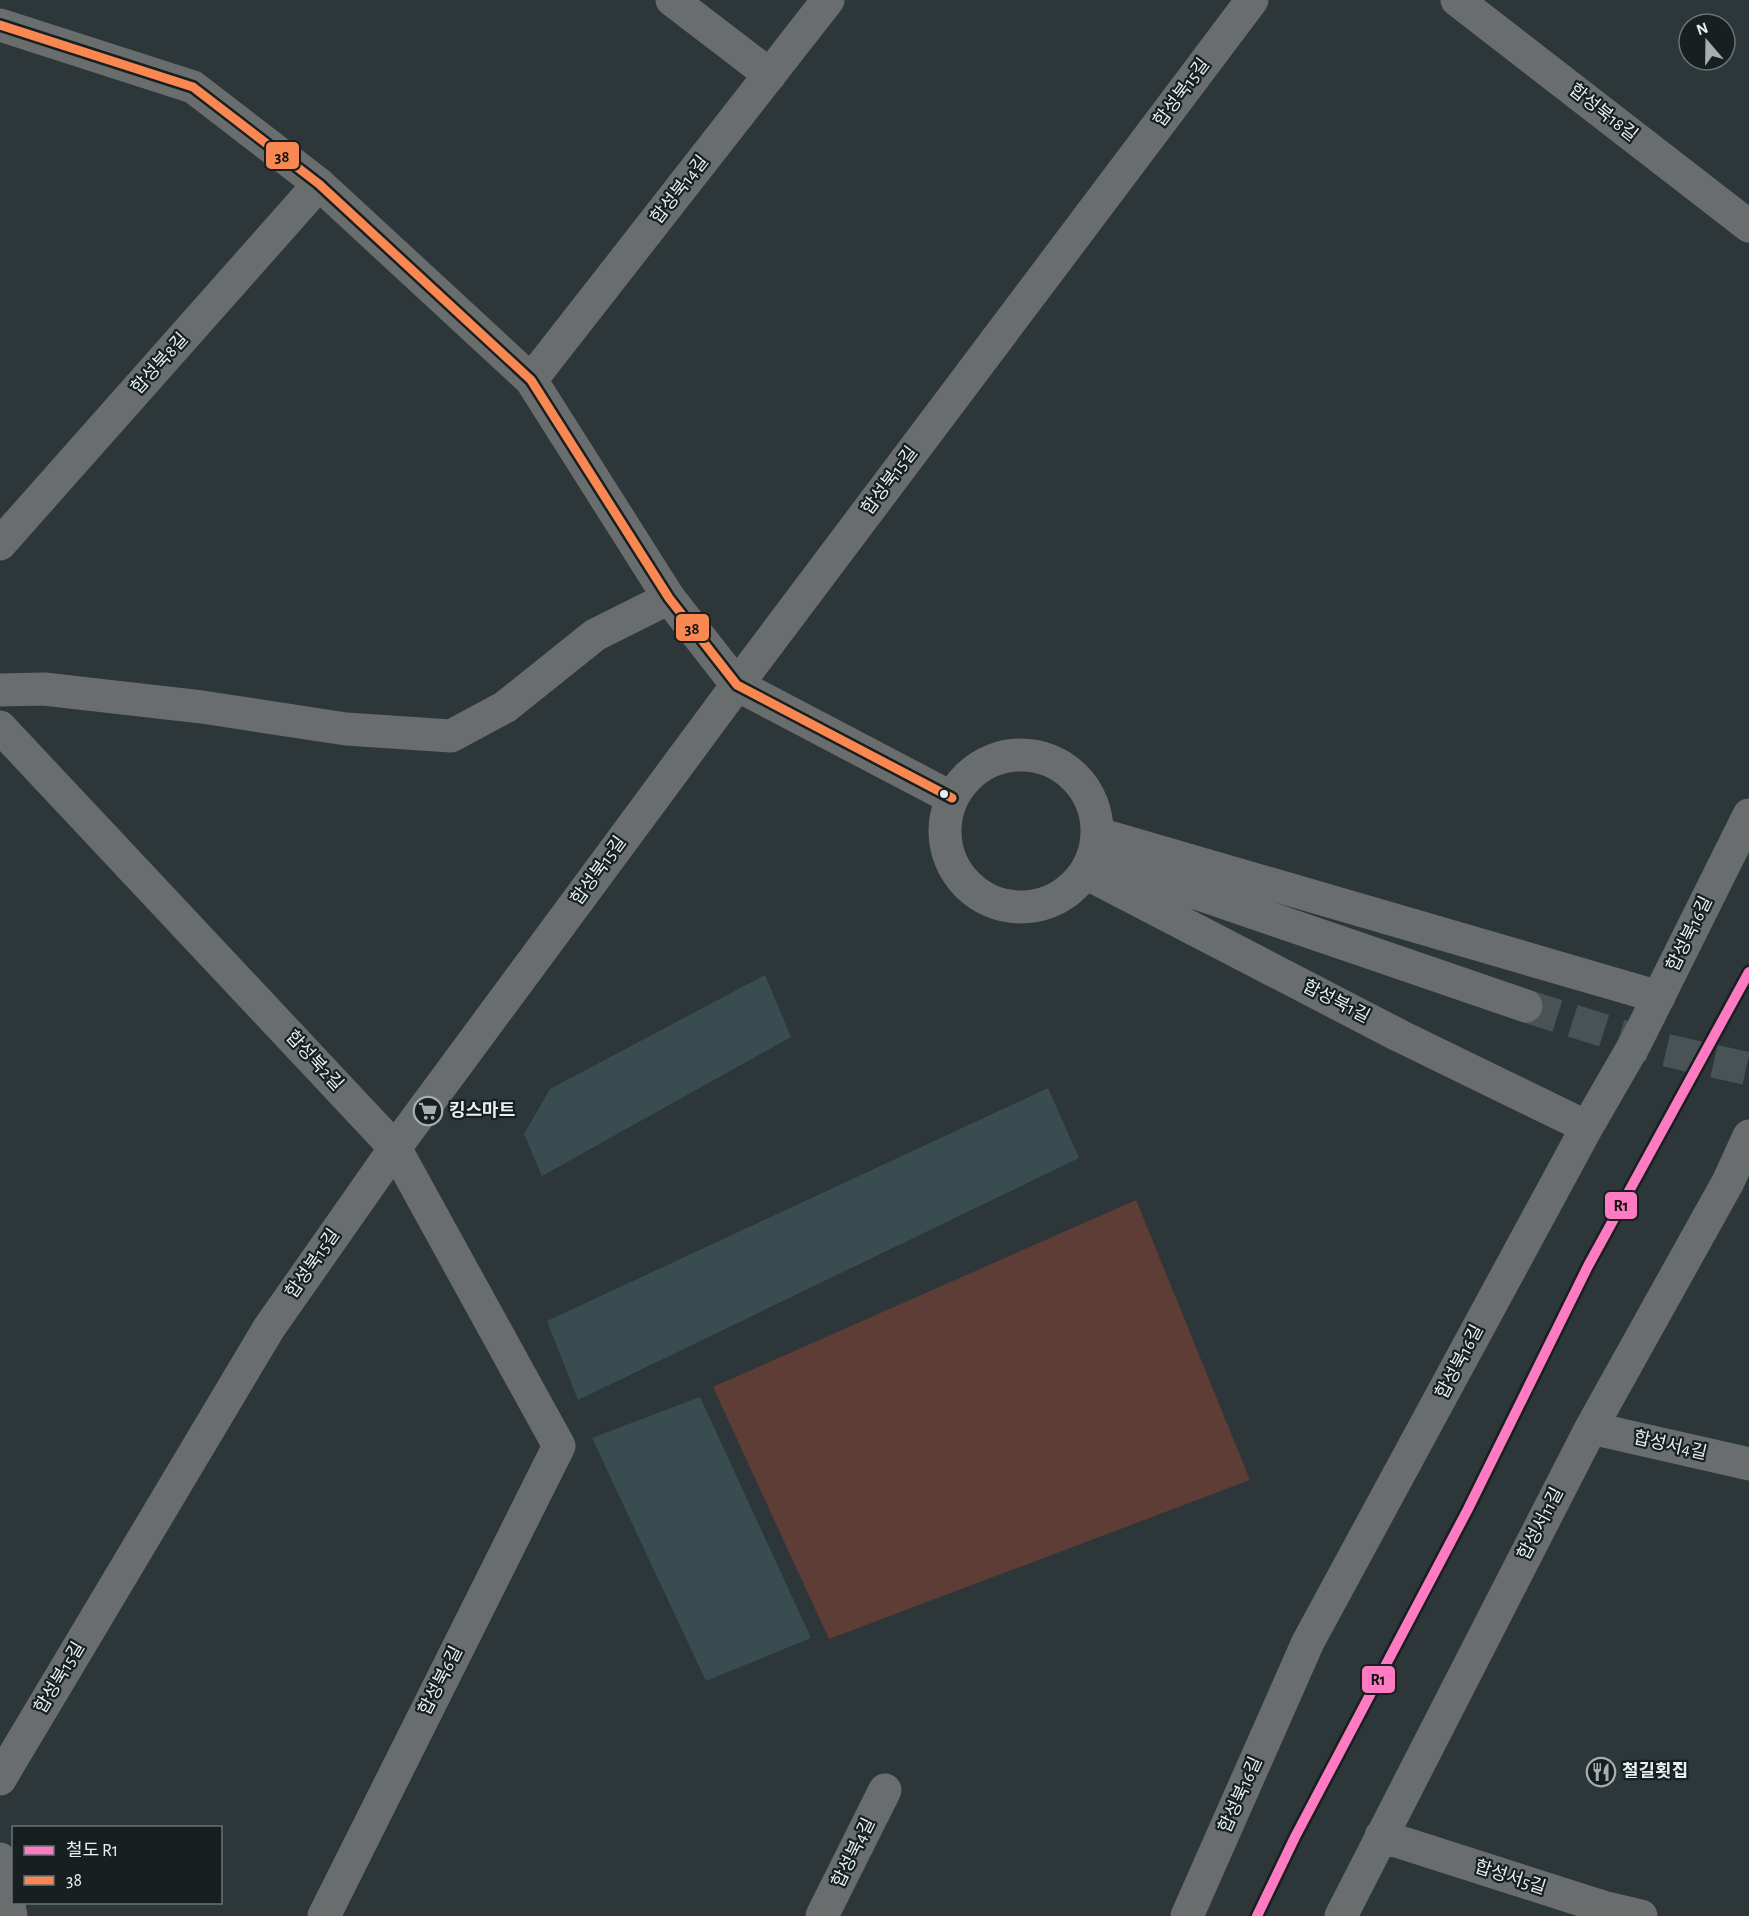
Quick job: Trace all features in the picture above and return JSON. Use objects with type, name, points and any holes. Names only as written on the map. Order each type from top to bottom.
[{"type":"street","points":[[672,0],[770,75]]},
{"type":"street","name":"합성북14길","points":[[531,380],[828,0]]},
{"type":"street","name":"합성북15길","points":[[0,1779],[268,1328],[395,1148],[737,685],[1252,0]]},
{"type":"street","name":"합성북18길","points":[[1457,0],[1749,226]]},
{"type":"street","points":[[0,25],[193,87],[319,184],[531,380],[669,598],[737,685],[952,798]]},
{"type":"street","name":"합성북8길","points":[[0,544],[319,184]]},
{"type":"street","points":[[0,690],[44,689],[202,707],[346,729],[451,736],[505,707],[595,635],[669,598]]},
{"type":"street","name":"합성북2길","points":[[0,727],[395,1148],[559,1446]]},
{"type":"street","points":[[1028,754],[1053,762],[1075,777],[1091,799],[1092,855],[1071,889],[1051,902],[1027,908],[1003,906],[980,897],[962,882],[949,861],[944,838],[946,811],[958,787],[977,768],[1001,757],[1028,754]]},
{"type":"street","name":"합성북16길","points":[[1187,1916],[1308,1642],[1587,1127],[1636,1042],[1749,815]]},
{"type":"street","points":[[1092,855],[1659,997]]},
{"type":"street","points":[[1092,855],[1526,1006]]},
{"type":"street","name":"합성북1길","points":[[1092,855],[1400,1036],[1587,1127]]},
{"type":"street","name":"합성서11길","points":[[1341,1916],[1591,1428],[1728,1182],[1749,1136]]},
{"type":"street","name":"합성서4길","points":[[1591,1428],[1749,1464]]},
{"type":"street","name":"합성북6길","points":[[324,1916],[559,1446]]},
{"type":"street","name":"합성북4길","points":[[822,1916],[885,1790]]},
{"type":"street","name":"합성서5길","points":[[1381,1836],[1602,1912],[1641,1916]]},
{"type":"street","points":[[0,1859],[11,1916]]},
{"type":"shaded area","points":[[1136,1200],[1250,1480],[829,1639],[713,1387]]},
{"type":"building","points":[[765,975],[791,1037],[542,1176],[524,1134],[550,1089]]},
{"type":"building","points":[[1048,1088],[1079,1158],[578,1400],[547,1321]]},
{"type":"building","points":[[700,1397],[811,1638],[706,1681],[592,1438]]},
{"type":"tunnel","points":[[1526,1006],[1665,1050],[1749,1069]]},
{"type":"rail line","name":"R1","points":[[1257,1916],[1295,1837],[1468,1509],[1588,1266],[1749,972]]},
{"type":"transit line","name":"38","points":[[0,25],[193,87],[319,184],[531,380],[669,598],[737,685],[952,798]]},
{"type":"place","name":"킹스마트","points":[[428,1111]]},
{"type":"place","name":"철길횟집","points":[[1601,1772]]}]
